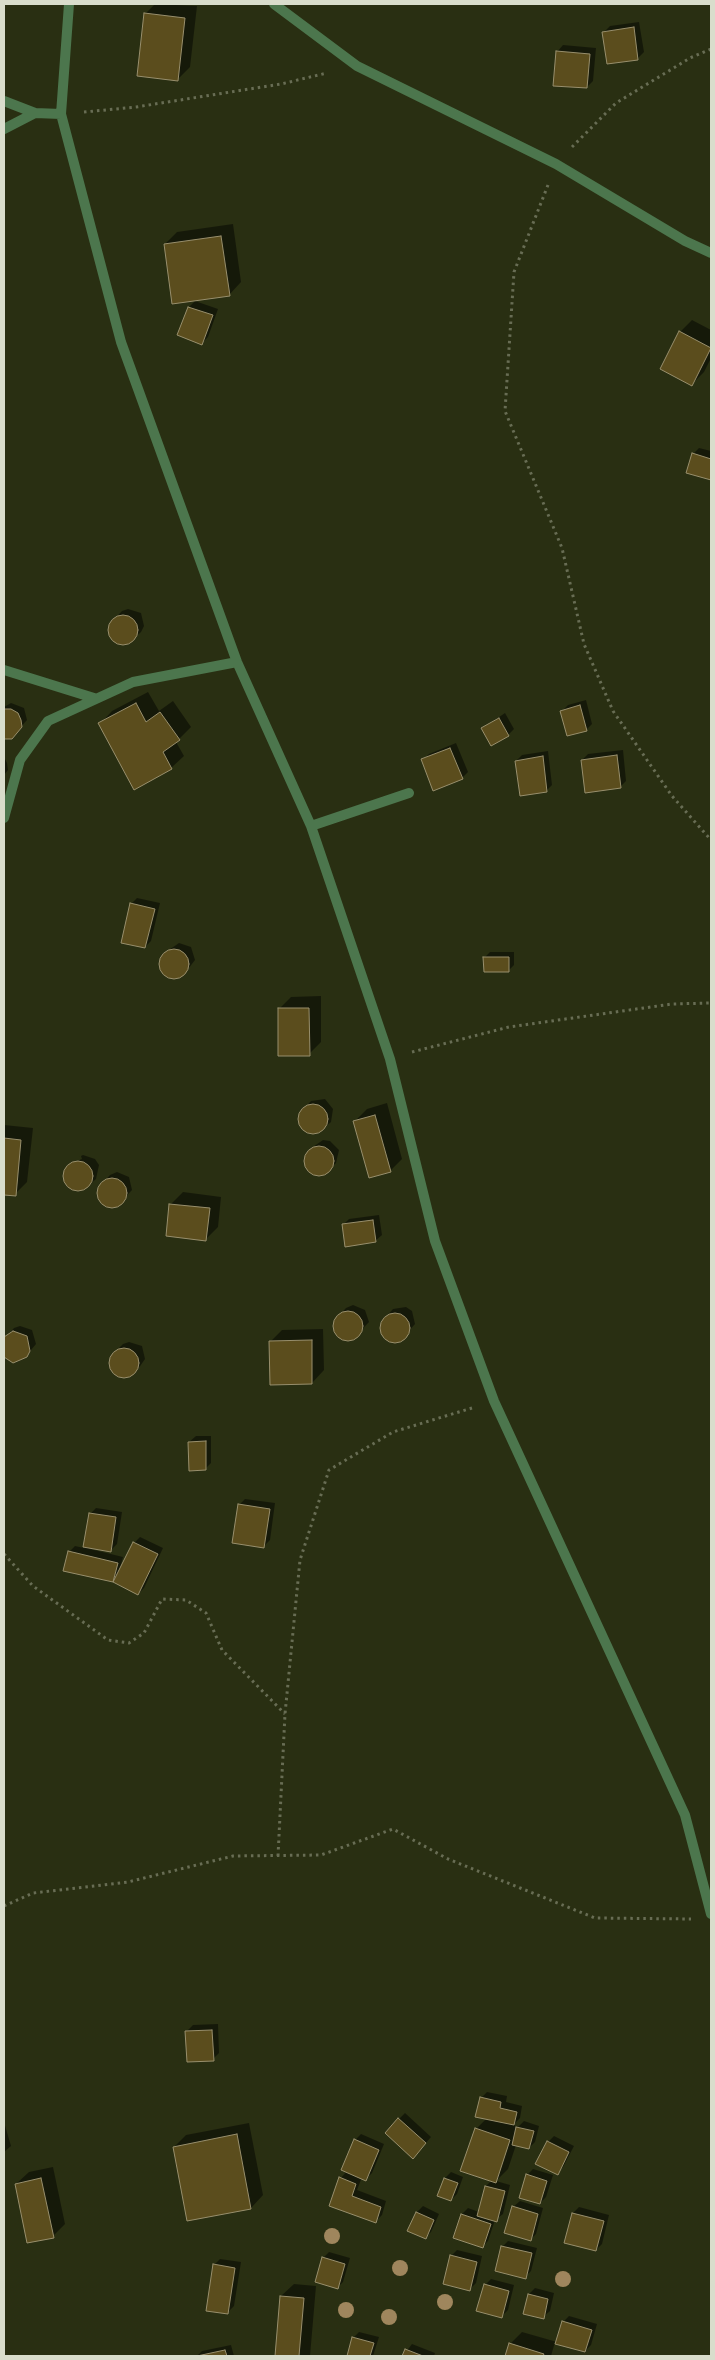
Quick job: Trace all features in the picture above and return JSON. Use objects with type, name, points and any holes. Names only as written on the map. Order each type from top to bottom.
[{"type":"street","points":[[69,4],[61,114],[121,342],[236,662],[311,826],[390,1059],[435,1241],[494,1401],[685,1815],[711,1914]]},
{"type":"street","points":[[274,4],[358,66],[556,164],[685,241],[711,253]]},
{"type":"street","points":[[4,101],[35,113],[61,114]]},
{"type":"street","points":[[4,129],[35,113]]},
{"type":"street","points":[[4,818],[20,760],[48,720],[133,682],[236,662]]},
{"type":"street","points":[[4,670],[94,698]]},
{"type":"street","points":[[311,826],[409,793]]},
{"type":"path","points":[[711,49],[690,58],[616,103],[556,164],[514,272],[505,411],[562,548],[584,644],[613,711],[672,796],[711,840]]},
{"type":"path","points":[[61,114],[136,107],[281,84],[358,66]]},
{"type":"path","points":[[390,1059],[509,1027],[672,1004],[711,1003]]},
{"type":"path","points":[[278,1856],[285,1714],[300,1560],[329,1470],[393,1432],[494,1401]]},
{"type":"path","points":[[4,1554],[33,1586],[108,1640],[129,1643],[144,1633],[162,1599],[186,1600],[206,1613],[222,1650],[285,1714]]},
{"type":"path","points":[[4,1906],[33,1893],[128,1882],[233,1856],[321,1855],[393,1829],[448,1859],[595,1918],[692,1919]]},
{"type":"building","points":[[144,13],[185,18],[178,81],[137,76]]},
{"type":"building","points":[[634,27],[638,60],[607,64],[602,32]]},
{"type":"building","points":[[556,51],[590,54],[587,88],[553,86]]},
{"type":"building","points":[[221,236],[230,296],[172,304],[164,244]]},
{"type":"building","points":[[188,307],[213,315],[202,345],[177,335]]},
{"type":"building","points":[[679,331],[711,348],[692,386],[660,369]]},
{"type":"building","points":[[692,453],[711,459],[711,480],[686,473]]},
{"type":"building","points":[[123,615],[134,619],[138,630],[134,641],[123,645],[112,641],[108,630],[112,619]]},
{"type":"building","points":[[136,703],[146,722],[160,712],[180,740],[163,752],[172,769],[134,790],[98,723]]},
{"type":"building","points":[[580,705],[587,731],[567,736],[560,711]]},
{"type":"building","points":[[4,709],[11,709],[18,713],[21,720],[22,727],[12,739],[4,739]]},
{"type":"building","points":[[499,718],[509,736],[491,746],[481,728]]},
{"type":"building","points":[[450,748],[463,779],[433,791],[421,759]]},
{"type":"building","points":[[617,755],[621,788],[585,793],[581,760]]},
{"type":"building","points":[[543,756],[547,792],[520,796],[515,761]]},
{"type":"building","points":[[130,903],[155,909],[145,948],[121,943]]},
{"type":"building","points":[[174,949],[185,953],[189,964],[185,975],[174,979],[163,975],[159,964],[163,953]]},
{"type":"building","points":[[483,957],[509,957],[509,972],[484,972]]},
{"type":"building","points":[[278,1008],[309,1008],[310,1056],[278,1056]]},
{"type":"building","points":[[313,1104],[324,1108],[328,1119],[324,1130],[313,1134],[302,1130],[298,1119],[302,1108]]},
{"type":"building","points":[[375,1115],[391,1172],[369,1178],[353,1121]]},
{"type":"building","points":[[4,1138],[21,1140],[16,1196],[4,1195]]},
{"type":"building","points":[[319,1146],[330,1150],[334,1161],[330,1172],[319,1176],[308,1172],[304,1161],[308,1150]]},
{"type":"building","points":[[78,1161],[89,1165],[93,1176],[89,1187],[78,1191],[67,1187],[63,1176],[67,1165]]},
{"type":"building","points":[[112,1178],[123,1182],[127,1193],[123,1204],[112,1208],[101,1204],[97,1193],[101,1182]]},
{"type":"building","points":[[169,1204],[210,1208],[206,1241],[166,1236]]},
{"type":"building","points":[[373,1220],[376,1242],[345,1247],[342,1224]]},
{"type":"building","points":[[348,1311],[359,1315],[363,1326],[359,1337],[348,1341],[337,1337],[333,1326],[337,1315]]},
{"type":"building","points":[[395,1313],[406,1317],[410,1328],[406,1339],[395,1343],[384,1339],[380,1328],[384,1317]]},
{"type":"building","points":[[13,1331],[27,1336],[30,1351],[27,1357],[13,1363],[4,1357],[4,1337]]},
{"type":"building","points":[[312,1340],[312,1384],[270,1385],[269,1341]]},
{"type":"building","points":[[124,1348],[135,1352],[139,1363],[135,1374],[124,1378],[113,1374],[109,1363],[113,1352]]},
{"type":"building","points":[[206,1441],[206,1470],[189,1471],[188,1442]]},
{"type":"building","points":[[238,1504],[270,1509],[264,1548],[232,1543]]},
{"type":"building","points":[[89,1513],[116,1517],[111,1552],[83,1547]]},
{"type":"building","points":[[133,1542],[158,1554],[138,1595],[113,1582]]},
{"type":"building","points":[[68,1551],[118,1563],[113,1582],[63,1571]]},
{"type":"building","points":[[212,2030],[214,2061],[187,2062],[185,2031]]},
{"type":"building","points":[[480,2097],[501,2102],[500,2108],[517,2112],[514,2125],[475,2117]]},
{"type":"building","points":[[398,2118],[426,2143],[413,2159],[385,2133]]},
{"type":"building","points":[[516,2127],[534,2131],[529,2149],[512,2145]]},
{"type":"building","points":[[475,2128],[510,2140],[496,2183],[460,2171]]},
{"type":"building","points":[[237,2134],[251,2209],[187,2221],[173,2147]]},
{"type":"building","points":[[354,2139],[379,2150],[366,2181],[341,2170]]},
{"type":"building","points":[[547,2141],[569,2152],[558,2175],[535,2164]]},
{"type":"building","points":[[526,2174],[547,2181],[540,2204],[519,2198]]},
{"type":"building","points":[[339,2177],[356,2184],[352,2196],[381,2207],[376,2223],[329,2206]]},
{"type":"building","points":[[41,2178],[54,2238],[27,2243],[15,2184]]},
{"type":"building","points":[[444,2178],[458,2183],[451,2201],[437,2196]]},
{"type":"building","points":[[485,2186],[505,2191],[497,2222],[477,2216]]},
{"type":"building","points":[[512,2206],[538,2214],[531,2241],[504,2233]]},
{"type":"building","points":[[416,2212],[434,2220],[426,2239],[407,2231]]},
{"type":"building","points":[[572,2213],[604,2221],[596,2251],[564,2243]]},
{"type":"building","points":[[461,2214],[491,2224],[483,2248],[453,2238]]},
{"type":"building","points":[[501,2246],[532,2253],[526,2279],[495,2271]]},
{"type":"building","points":[[450,2255],[477,2262],[470,2291],[443,2284]]},
{"type":"building","points":[[322,2257],[345,2264],[338,2289],[315,2282]]},
{"type":"building","points":[[213,2264],[235,2268],[228,2314],[206,2311]]},
{"type":"building","points":[[484,2284],[509,2291],[502,2318],[476,2311]]},
{"type":"building","points":[[528,2294],[548,2299],[544,2319],[523,2314]]},
{"type":"building","points":[[280,2296],[304,2298],[299,2356],[275,2356]]},
{"type":"building","points":[[562,2321],[592,2330],[585,2352],[555,2344]]},
{"type":"building","points":[[352,2337],[374,2343],[370,2356],[347,2356]]},
{"type":"building","points":[[509,2343],[544,2354],[543,2356],[505,2356]]},
{"type":"building","points":[[405,2349],[423,2356],[402,2356]]},
{"type":"building","points":[[225,2350],[227,2356],[197,2356]]}]
